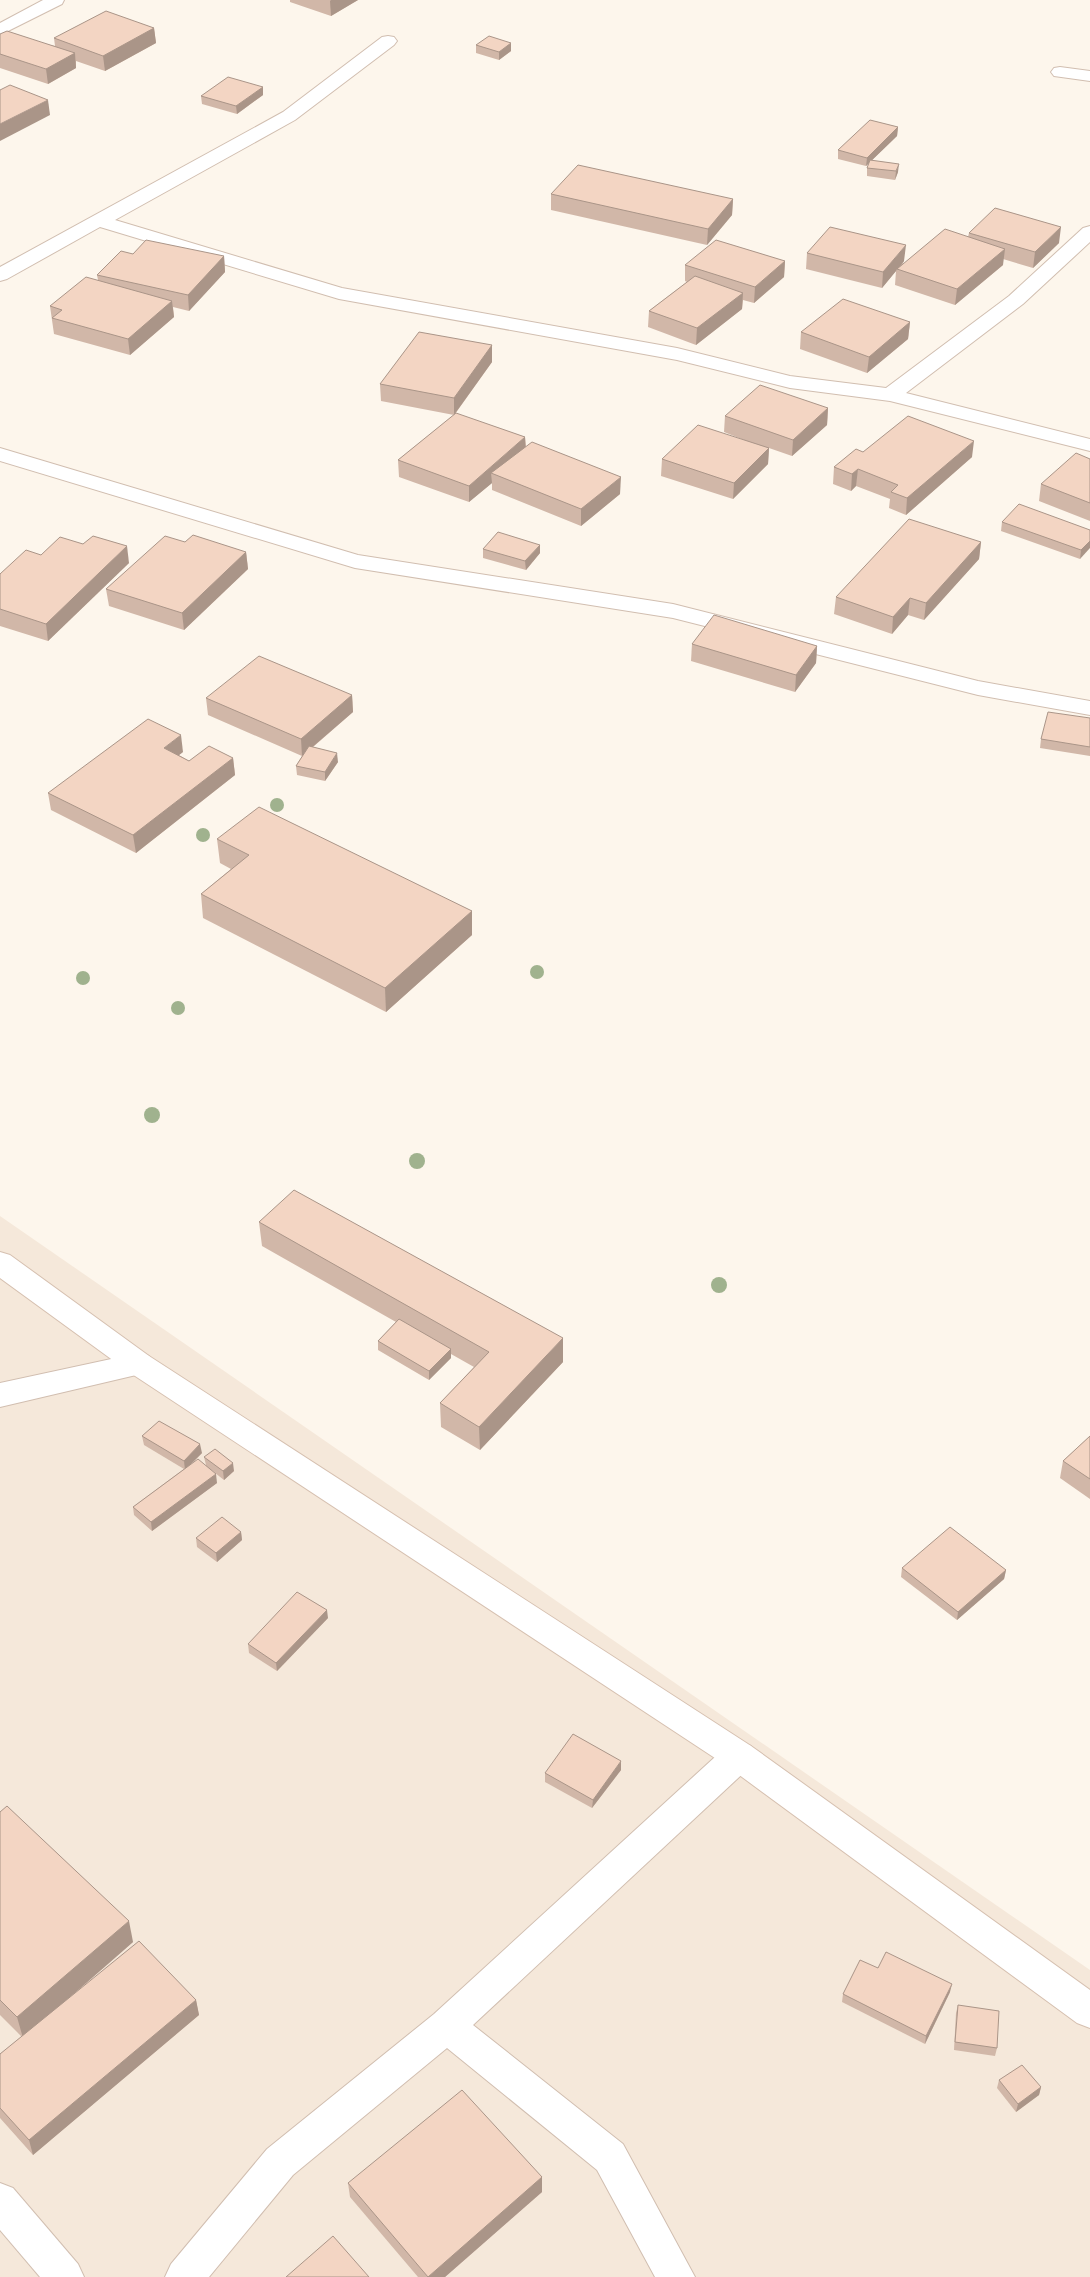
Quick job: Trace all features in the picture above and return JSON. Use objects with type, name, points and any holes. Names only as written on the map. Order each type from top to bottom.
[{"type":"street","points":[[0,30],[56,0]]},
{"type":"street","points":[[0,275],[289,116],[388,40]]},
{"type":"street","points":[[1060,72],[1090,76]]},
{"type":"street","points":[[99,221],[339,293],[677,354],[790,382],[890,395],[1090,445]]},
{"type":"street","points":[[890,395],[1016,300],[1090,232]]},
{"type":"street","points":[[0,454],[354,561],[672,611],[978,688],[1090,708]]},
{"type":"street","points":[[1066,703],[1090,695]]},
{"type":"street","points":[[0,1263],[139,1364],[739,1756],[1090,2011]]},
{"type":"street","points":[[0,1395],[139,1364]]},
{"type":"street","points":[[184,2277],[280,2162],[448,2026],[739,1756]]},
{"type":"street","points":[[448,2026],[610,2157],[676,2277]]},
{"type":"street","points":[[0,2201],[65,2277]]},
{"type":"shaded area","points":[[0,1216],[1090,1970],[1090,2277],[0,2277]]},
{"type":"building","points":[[106,11],[154,28],[103,56],[54,38]]},
{"type":"building","points":[[7,31],[75,53],[46,69],[0,54],[0,34]]},
{"type":"building","points":[[489,36],[511,43],[499,52],[476,45]]},
{"type":"building","points":[[228,77],[263,87],[236,106],[201,96]]},
{"type":"building","points":[[10,85],[48,100],[0,124],[0,90]]},
{"type":"building","points":[[870,120],[898,127],[867,158],[838,150]]},
{"type":"building","points":[[870,160],[899,164],[896,171],[867,168]]},
{"type":"building","points":[[578,165],[733,199],[708,229],[551,194]]},
{"type":"building","points":[[995,208],[1061,227],[1035,252],[969,233]]},
{"type":"building","points":[[830,227],[906,245],[883,272],[807,253]]},
{"type":"building","points":[[945,229],[1005,249],[957,289],[897,269]]},
{"type":"building","points":[[146,240],[224,256],[188,295],[97,275],[121,251],[133,254]]},
{"type":"building","points":[[716,240],[785,261],[755,287],[685,265]]},
{"type":"building","points":[[695,276],[743,293],[697,328],[649,311]]},
{"type":"building","points":[[86,277],[172,301],[128,339],[52,318],[62,310],[50,306]]},
{"type":"building","points":[[843,299],[910,322],[869,357],[801,332]]},
{"type":"building","points":[[419,332],[492,345],[454,398],[380,384]]},
{"type":"building","points":[[760,385],[828,408],[793,440],[725,416]]},
{"type":"building","points":[[456,413],[525,437],[469,486],[398,460]]},
{"type":"building","points":[[908,416],[974,441],[907,498],[891,492],[898,485],[858,469],[852,474],[834,467],[856,449],[863,452]]},
{"type":"building","points":[[698,425],[769,448],[734,483],[662,459]]},
{"type":"building","points":[[532,442],[621,477],[581,509],[491,473]]},
{"type":"building","points":[[1076,453],[1090,459],[1090,503],[1041,484]]},
{"type":"building","points":[[1019,504],[1090,530],[1090,541],[1081,550],[1002,522]]},
{"type":"building","points":[[909,519],[981,542],[926,603],[910,598],[893,617],[836,597]]},
{"type":"building","points":[[498,532],[540,545],[525,561],[483,549]]},
{"type":"building","points":[[193,535],[246,552],[182,613],[106,589],[165,536],[185,542]]},
{"type":"building","points":[[93,536],[127,546],[46,624],[0,609],[0,574],[26,550],[41,555],[60,537],[83,544]]},
{"type":"building","points":[[714,615],[817,646],[796,675],[692,644]]},
{"type":"building","points":[[259,656],[352,695],[301,739],[206,698]]},
{"type":"building","points":[[1048,712],[1090,718],[1090,747],[1041,739]]},
{"type":"building","points":[[148,719],[181,735],[164,748],[189,761],[209,746],[233,758],[133,835],[48,793]]},
{"type":"building","points":[[309,746],[337,753],[325,772],[296,766]]},
{"type":"building","points":[[259,807],[472,911],[385,988],[201,894],[249,855],[217,839]]},
{"type":"building","points":[[294,1190],[563,1338],[479,1427],[440,1403],[489,1352],[259,1222]]},
{"type":"building","points":[[399,1319],[451,1349],[429,1371],[378,1341]]},
{"type":"building","points":[[159,1421],[200,1444],[184,1461],[142,1436]]},
{"type":"building","points":[[1090,1436],[1090,1479],[1063,1461]]},
{"type":"building","points":[[215,1449],[233,1463],[223,1471],[204,1457]]},
{"type":"building","points":[[198,1459],[216,1474],[151,1522],[133,1507]]},
{"type":"building","points":[[222,1517],[241,1532],[216,1553],[196,1538]]},
{"type":"building","points":[[950,1527],[1006,1570],[958,1612],[902,1568]]},
{"type":"building","points":[[297,1592],[327,1610],[276,1663],[248,1644]]},
{"type":"building","points":[[573,1734],[621,1761],[593,1800],[545,1773]]},
{"type":"building","points":[[7,1806],[129,1921],[17,2017],[0,2000],[0,1812]]},
{"type":"building","points":[[139,1941],[196,2000],[29,2140],[0,2108],[0,2054]]},
{"type":"building","points":[[886,1952],[952,1984],[926,2036],[843,1994],[860,1960],[878,1968]]},
{"type":"building","points":[[958,2005],[999,2011],[997,2048],[955,2042]]},
{"type":"building","points":[[1022,2065],[1041,2087],[1018,2104],[999,2080]]},
{"type":"building","points":[[462,2090],[542,2177],[428,2277],[348,2183]]},
{"type":"building","points":[[333,2236],[369,2277],[286,2277]]}]
